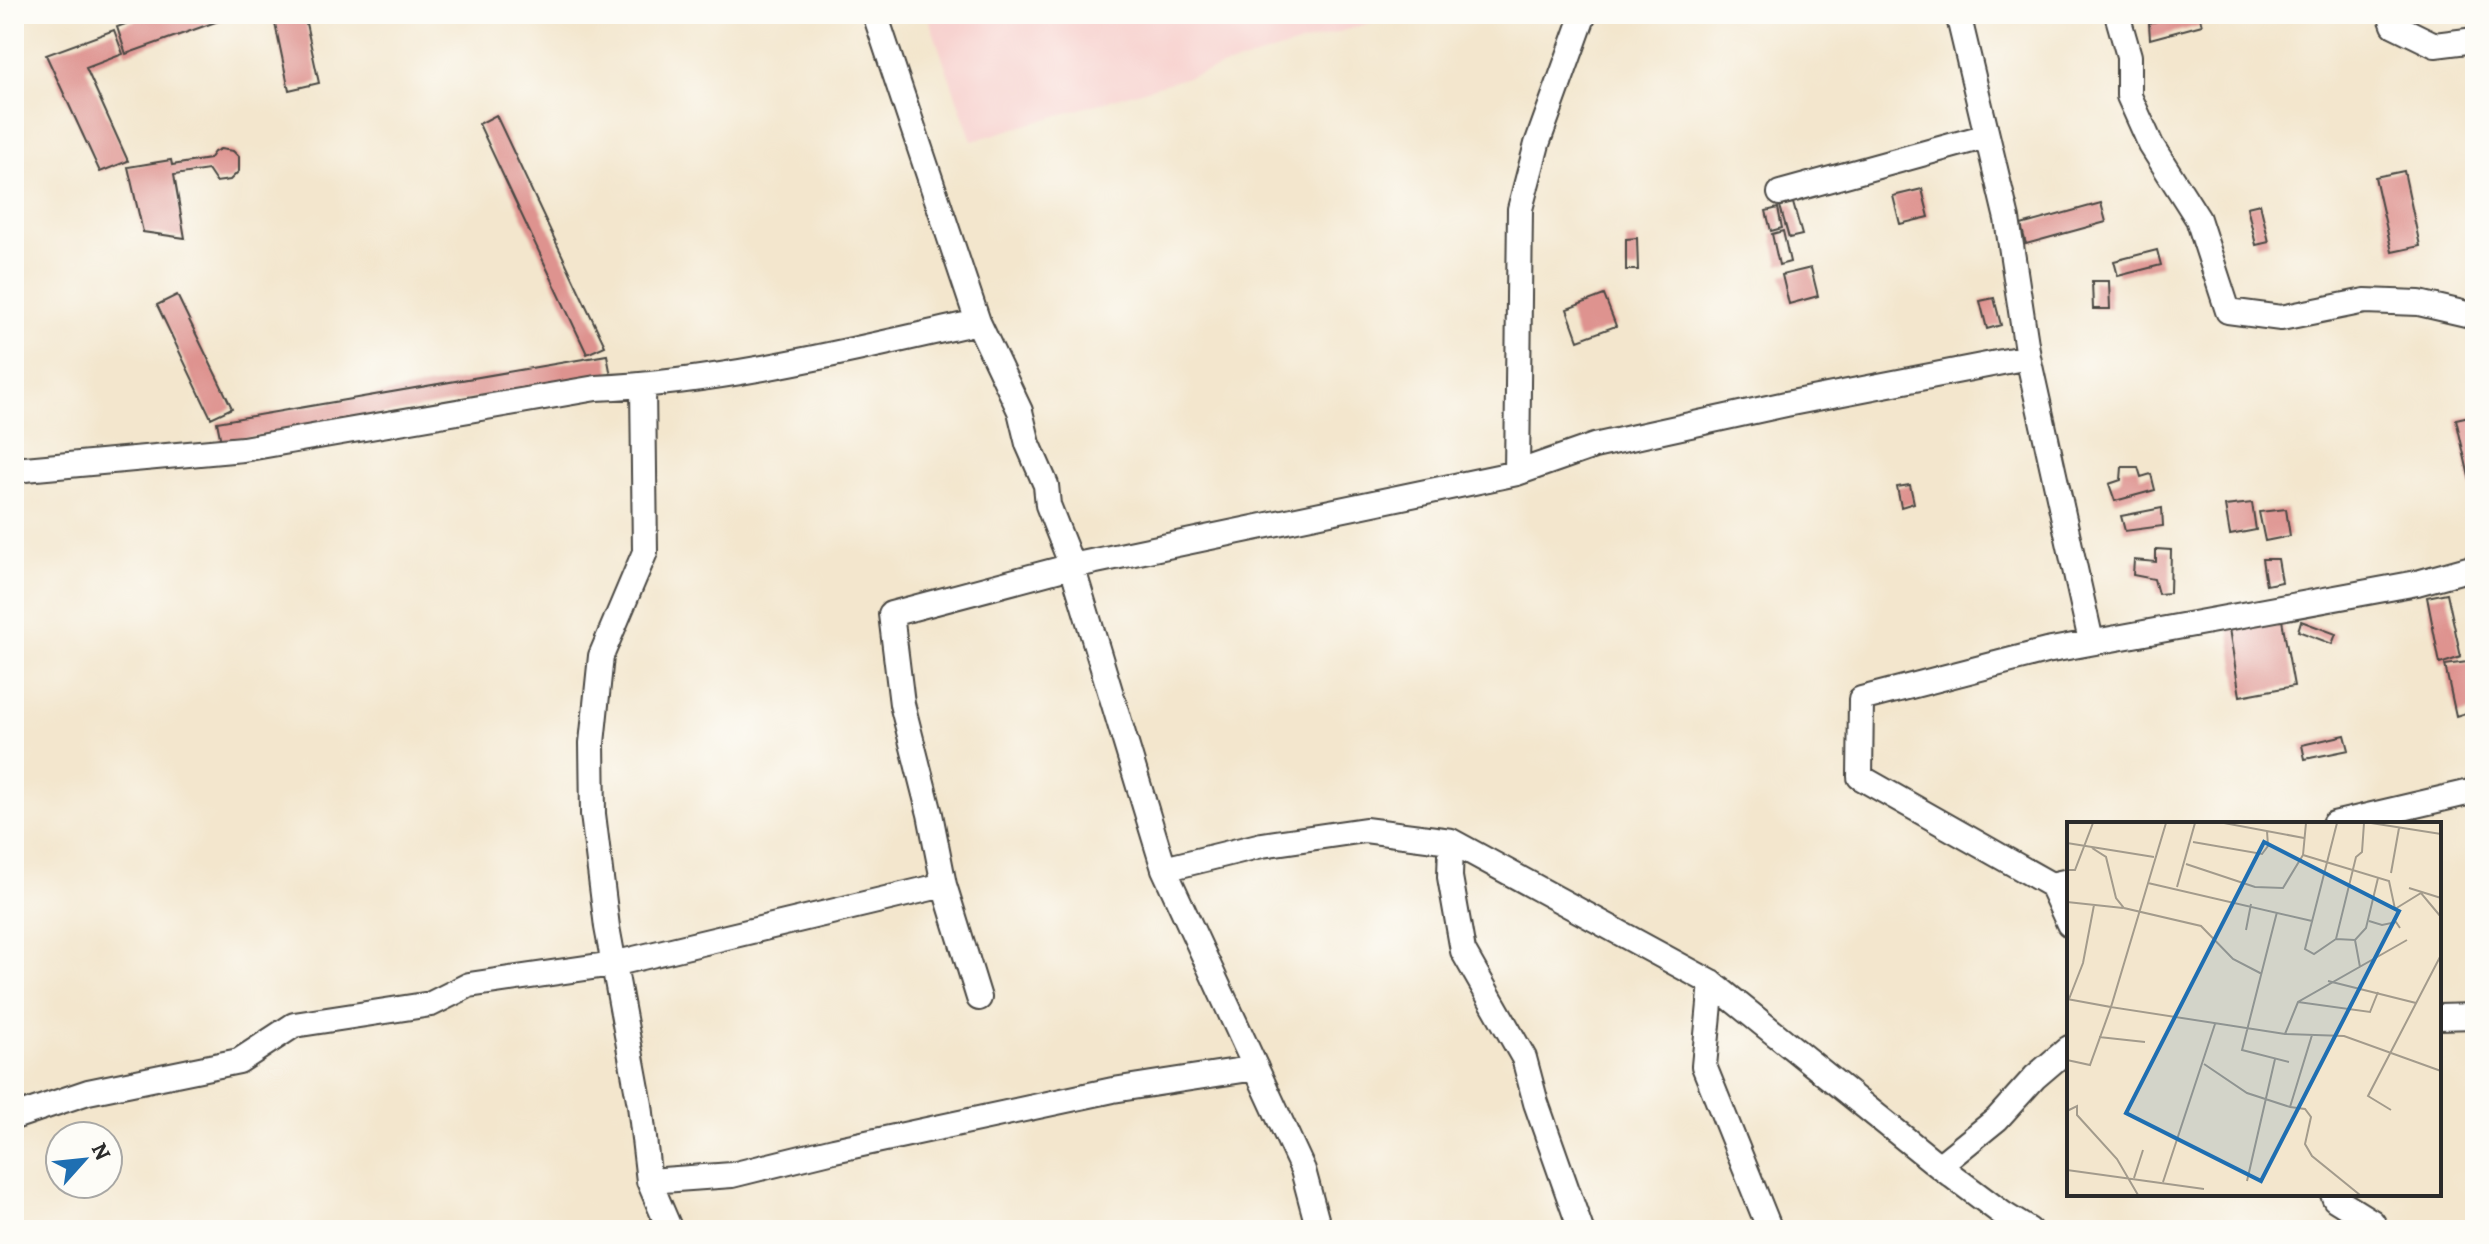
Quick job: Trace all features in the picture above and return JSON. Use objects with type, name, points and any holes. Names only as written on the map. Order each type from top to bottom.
[{"type":"street","points":[[875,14],[978,322],[1020,411],[1028,444],[1046,485],[1048,505],[1072,566],[1164,869],[1303,1170],[1319,1230]]},
{"type":"street","points":[[1517,473],[1520,209],[1537,144],[1584,14]]},
{"type":"street","points":[[1958,14],[2007,219],[2028,357],[2091,641]]},
{"type":"street","points":[[2117,14],[2129,56],[2129,96],[2151,145],[2198,219],[2228,311],[2281,318],[2365,301],[2419,303],[2475,316]]},
{"type":"street","points":[[2390,14],[2394,25],[2435,45],[2475,40]]},
{"type":"street","points":[[1780,193],[1987,136]]},
{"type":"street","points":[[14,470],[243,449],[596,388],[643,386],[748,372],[978,322]]},
{"type":"street","points":[[979,998],[944,885],[930,814],[902,704],[891,614],[1072,566],[1517,473],[1594,446],[1786,404],[2028,357]]},
{"type":"street","points":[[643,386],[645,552],[601,656],[592,743],[593,814],[613,964],[640,1105],[649,1181],[670,1230]]},
{"type":"street","points":[[2067,915],[2060,883],[1860,777],[1861,699],[2091,641],[2417,583],[2475,567]]},
{"type":"street","points":[[2343,822],[2475,791]]},
{"type":"street","points":[[1164,869],[1262,845],[1365,830],[1451,841],[1712,983],[1939,1166],[2029,1230]]},
{"type":"street","points":[[1451,841],[1450,877],[1463,951],[1524,1058],[1536,1103],[1581,1230]]},
{"type":"street","points":[[14,1117],[88,1092],[239,1061],[294,1025],[431,1004],[469,985],[613,964],[944,885]]},
{"type":"street","points":[[1712,983],[1704,1066],[1770,1230]]},
{"type":"street","points":[[2441,1017],[2475,1016]]},
{"type":"street","points":[[1939,1166],[1997,1119],[2035,1077],[2067,1050]]},
{"type":"street","points":[[649,1181],[732,1175],[1113,1090],[1256,1068]]},
{"type":"street","points":[[2334,1196],[2372,1222],[2377,1230]]},
{"type":"shaded area","points":[[927,14],[1400,14],[972,141]]},
{"type":"building","points":[[153,14],[238,14],[126,54],[117,27]]},
{"type":"building","points":[[273,14],[304,14],[319,83],[289,90]]},
{"type":"building","points":[[2185,14],[2199,14],[2202,25],[2150,39],[2149,23]]},
{"type":"building","points":[[114,30],[123,54],[86,68],[128,161],[100,172],[46,55]]},
{"type":"building","points":[[496,115],[605,346],[587,354],[479,124]]},
{"type":"building","points":[[220,149],[233,151],[239,157],[239,171],[230,180],[216,182],[208,170],[174,175],[185,238],[143,232],[128,167],[171,160],[172,165],[209,159]]},
{"type":"building","points":[[2404,171],[2420,246],[2392,252],[2375,177]]},
{"type":"building","points":[[1922,189],[1929,217],[1900,224],[1893,196]]},
{"type":"building","points":[[1793,203],[1802,235],[1789,238],[1780,206]]},
{"type":"building","points":[[2101,203],[2106,222],[2026,244],[2021,225]]},
{"type":"building","points":[[2260,204],[2269,242],[2256,245],[2247,207]]},
{"type":"building","points":[[1778,208],[1782,228],[1771,231],[1766,211]]},
{"type":"building","points":[[1783,231],[1790,262],[1779,265],[1772,234]]},
{"type":"building","points":[[1637,238],[1638,270],[1626,270],[1626,239]]},
{"type":"building","points":[[2157,250],[2161,265],[2118,276],[2114,261]]},
{"type":"building","points":[[1811,268],[1818,296],[1789,304],[1782,275]]},
{"type":"building","points":[[2092,281],[2109,281],[2110,309],[2093,309]]},
{"type":"building","points":[[177,295],[232,408],[211,418],[157,305]]},
{"type":"building","points":[[1604,295],[1616,326],[1578,340],[1567,309]]},
{"type":"building","points":[[1994,298],[2001,325],[1987,329],[1980,301]]},
{"type":"building","points":[[607,355],[611,376],[221,442],[217,422]]},
{"type":"building","points":[[2474,415],[2475,489],[2472,490],[2456,419]]},
{"type":"building","points":[[2122,467],[2138,467],[2141,477],[2151,474],[2155,490],[2115,501],[2109,484],[2121,480]]},
{"type":"building","points":[[1910,485],[1914,503],[1901,507],[1897,487]]},
{"type":"building","points":[[2252,503],[2256,530],[2230,535],[2225,506]]},
{"type":"building","points":[[2162,508],[2163,526],[2125,531],[2121,516]]},
{"type":"building","points":[[2286,509],[2290,536],[2265,541],[2259,512]]},
{"type":"building","points":[[2156,549],[2171,550],[2170,593],[2158,594],[2154,579],[2133,575],[2134,560],[2156,562]]},
{"type":"building","points":[[2262,559],[2278,559],[2282,582],[2266,585]]},
{"type":"building","points":[[2447,593],[2461,657],[2440,664],[2427,597]]},
{"type":"building","points":[[2282,620],[2294,686],[2240,696],[2229,629]]},
{"type":"building","points":[[2301,621],[2336,634],[2332,644],[2298,631]]},
{"type":"building","points":[[2475,661],[2475,710],[2456,716],[2445,665]]},
{"type":"building","points":[[2345,735],[2349,750],[2305,759],[2302,745]]}]
